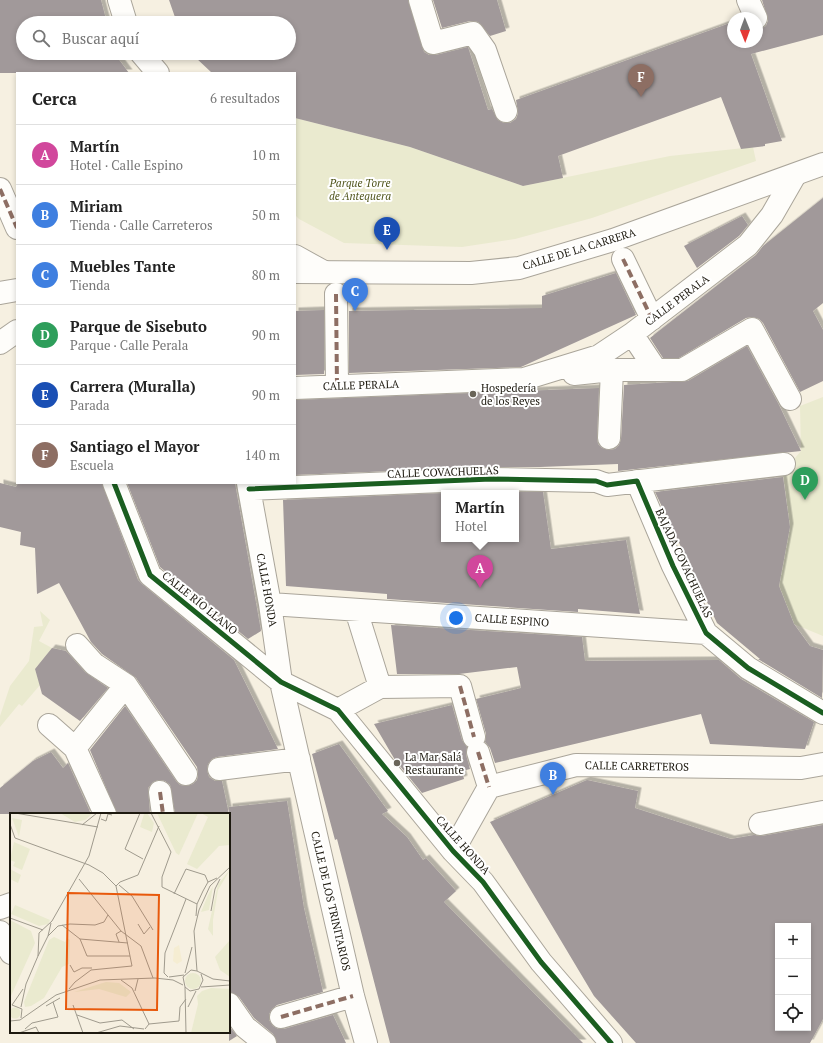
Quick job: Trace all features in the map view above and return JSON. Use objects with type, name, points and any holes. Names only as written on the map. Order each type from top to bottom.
[{"type":"street","points":[[119,0],[124,16]]},
{"type":"street","points":[[420,0],[433,43],[473,33],[485,50],[506,111]]},
{"type":"street","points":[[748,0],[754,12]]},
{"type":"street","points":[[146,60],[157,72]]},
{"type":"street","name":"CALLE DE LA CARRERA","points":[[296,272],[472,273],[519,268],[613,240],[823,164]]},
{"type":"street","name":"CALLE PERALA","points":[[524,379],[599,356],[652,319],[748,245],[772,215],[795,175]]},
{"type":"street","points":[[0,189],[16,226]]},
{"type":"street","name":"CALLE DE LA CARRERA","points":[[296,257],[324,272]]},
{"type":"street","points":[[623,259],[652,319]]},
{"type":"street","points":[[0,286],[16,289]]},
{"type":"street","points":[[0,293],[16,289]]},
{"type":"street","points":[[336,294],[337,386]]},
{"type":"street","name":"CALLE PERALA","points":[[296,388],[524,379],[612,370],[682,370],[752,329],[790,399]]},
{"type":"street","points":[[0,343],[16,332]]},
{"type":"street","points":[[632,334],[656,370]]},
{"type":"street","points":[[609,438],[612,370]]},
{"type":"street","name":"CALLE COVACHUELAS","points":[[248,486],[491,480],[596,481],[607,485],[784,464]]},
{"type":"street","name":"BAJADA COVACHUELAS","points":[[637,481],[673,566],[706,633],[748,668],[823,713]]},
{"type":"street","name":"CALLE RÍO LLANO","points":[[114,484],[150,575],[281,682]]},
{"type":"street","name":"CALLE HONDA","points":[[248,486],[270,604],[281,682],[338,710],[453,852],[484,882],[541,962],[611,1043]]},
{"type":"street","name":"CALLE ESPINO","points":[[270,604],[706,633]]},
{"type":"street","points":[[356,610],[380,687]]},
{"type":"street","points":[[77,645],[94,664],[126,685],[186,774]]},
{"type":"street","name":"CALLE DE LOS TRINITARIOS","points":[[281,682],[353,996],[366,1043]]},
{"type":"street","points":[[75,748],[126,685]]},
{"type":"street","points":[[338,710],[380,687],[460,686],[489,787]]},
{"type":"street","points":[[49,726],[75,748],[105,813]]},
{"type":"street","points":[[219,769],[299,759]]},
{"type":"street","name":"CALLE CARRETEROS","points":[[489,787],[576,765],[801,768],[823,764]]},
{"type":"street","name":"CALLE HONDA","points":[[453,852],[489,787]]},
{"type":"street","points":[[160,792],[163,813]]},
{"type":"street","points":[[760,824],[823,812]]},
{"type":"street","points":[[0,908],[10,904]]},
{"type":"street","points":[[0,932],[10,951]]},
{"type":"street","points":[[281,1017],[353,996]]},
{"type":"street","points":[[230,1005],[246,1027],[252,1040]]},
{"type":"green space","name":"Parque Torre de Antequera","points":[[296,118],[410,147],[523,186],[670,156],[753,147],[756,161],[592,218],[515,239],[462,247],[344,243],[296,216]]},
{"type":"green space","points":[[823,397],[823,636],[794,624],[779,586],[790,527],[783,472],[801,451],[800,406]]},
{"type":"green space","points":[[40,611],[50,620],[39,641],[52,648],[35,669],[40,685],[22,706],[19,704],[0,727],[0,716],[10,686],[29,661],[34,627],[43,626]]},
{"type":"building","points":[[0,0],[101,0],[105,16],[16,16],[16,60],[119,60],[128,72],[16,72],[0,73]]},
{"type":"building","points":[[169,0],[408,0],[424,52],[429,55],[436,55],[468,47],[488,110],[492,109],[498,120],[504,123],[510,123],[516,119],[518,113],[516,100],[727,24],[727,48],[763,48],[763,27],[766,26],[768,20],[762,0],[823,0],[823,35],[751,54],[782,141],[765,144],[765,146],[741,149],[721,97],[558,156],[563,178],[523,186],[410,147],[296,118],[296,72],[211,72],[198,60],[296,60],[296,16],[175,16]]},
{"type":"building","points":[[433,0],[497,0],[506,31],[490,36],[478,22],[470,21],[442,28]]},
{"type":"building","points":[[823,198],[823,303],[813,311],[823,330],[823,381],[800,392],[763,323],[759,319],[752,317],[746,318],[679,358],[663,358],[650,338],[756,255],[763,246]]},
{"type":"building","points":[[742,216],[748,225],[739,236],[697,268],[684,246]]},
{"type":"building","points":[[616,273],[636,315],[521,367],[349,373],[349,311],[542,308],[542,296]]},
{"type":"building","points":[[324,310],[324,374],[296,375],[296,311]]},
{"type":"building","points":[[747,346],[778,403],[801,451],[618,471],[618,464],[490,467],[296,475],[296,400],[599,388],[597,438],[598,444],[602,448],[609,450],[615,449],[619,445],[621,439],[624,385],[688,381]]},
{"type":"building","points":[[783,477],[790,527],[779,586],[794,624],[810,646],[823,650],[822,698],[758,659],[760,659],[717,623],[655,492]]},
{"type":"building","points":[[0,483],[16,487],[18,484],[102,484],[138,580],[234,660],[278,749],[217,757],[212,759],[208,764],[207,770],[209,777],[215,781],[222,781],[229,813],[175,813],[170,785],[165,781],[159,780],[153,782],[148,788],[150,813],[117,813],[90,750],[125,706],[180,785],[186,786],[193,784],[197,780],[197,767],[136,678],[102,654],[91,642],[59,583],[37,594],[35,548],[20,545],[21,532],[0,527]]},
{"type":"building","points":[[127,484],[235,484],[261,631],[248,639],[160,567]]},
{"type":"building","points":[[519,492],[543,492],[551,549],[626,540],[640,614],[578,609],[578,612],[387,599],[387,594],[286,586],[283,500],[441,493],[441,542],[519,542]]},
{"type":"building","points":[[391,625],[582,637],[585,661],[719,660],[741,679],[814,722],[805,749],[710,744],[701,714],[495,763],[490,748],[485,742],[486,734],[476,699],[521,688],[517,667],[459,674],[397,674]]},
{"type":"building","points":[[52,648],[66,651],[85,672],[108,688],[80,721],[42,694],[35,669]]},
{"type":"building","points":[[452,705],[462,740],[467,747],[466,755],[470,769],[462,771],[464,779],[422,793],[395,760],[374,724]]},
{"type":"building","points":[[339,744],[388,811],[382,814],[407,837],[423,860],[426,858],[456,891],[444,902],[583,1043],[390,1043],[337,839],[335,840],[312,754]]},
{"type":"building","points":[[51,752],[63,768],[68,763],[91,813],[0,814],[0,788],[33,761]]},
{"type":"building","points":[[587,780],[638,791],[635,808],[731,839],[754,835],[762,836],[823,825],[823,1019],[810,1043],[636,1043],[594,996],[490,822]]},
{"type":"building","points":[[287,801],[304,908],[323,992],[277,1005],[269,1014],[269,1020],[273,1026],[278,1029],[284,1029],[333,1015],[346,1043],[277,1043],[273,1034],[254,1018],[239,997],[230,992],[229,807]]},
{"type":"building","points":[[230,1027],[237,1036],[229,1041],[229,1033]]},
{"type":"marked path","points":[[0,189],[16,226]]},
{"type":"marked path","points":[[623,259],[652,319]]},
{"type":"marked path","points":[[336,294],[337,386]]},
{"type":"marked path","points":[[460,686],[474,737]]},
{"type":"marked path","points":[[478,752],[489,787]]},
{"type":"marked path","points":[[160,792],[163,813]]},
{"type":"marked path","points":[[281,1017],[353,996]]},
{"type":"cycle path","points":[[249,489],[491,479],[596,481],[607,485],[637,481],[673,566],[706,633],[748,668],[823,713]]},
{"type":"cycle path","points":[[114,484],[150,575],[281,682],[338,710],[453,851],[483,882],[541,962],[611,1043]]},
{"type":"place","name":"Santiago el Mayor","points":[[641,97]]},
{"type":"place","name":"Carrera (Muralla)","points":[[387,250]]},
{"type":"place","name":"Muebles Tante","points":[[355,311]]},
{"type":"place","name":"Hospedería de los Reyes","points":[[473,394]]},
{"type":"place","name":"Parque de Sisebuto","points":[[805,500]]},
{"type":"place","name":"Martín","points":[[480,588]]},
{"type":"place","name":"La Mar Salá Restaurante","points":[[397,763]]},
{"type":"place","name":"Miriam","points":[[553,795]]}]
